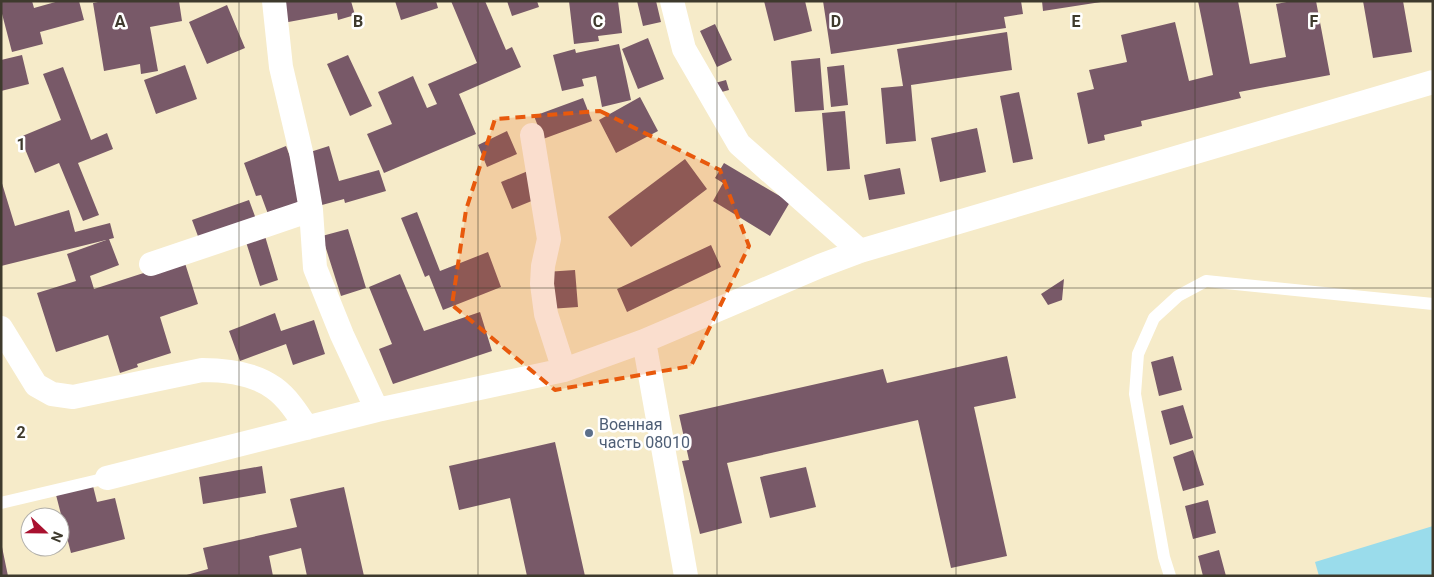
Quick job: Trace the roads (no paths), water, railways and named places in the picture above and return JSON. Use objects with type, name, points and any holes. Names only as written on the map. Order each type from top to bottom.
[{"type":"street","points":[[274,1],[281,67],[312,210],[315,268],[342,335],[377,410]]},
{"type":"street","points":[[672,1],[684,49],[739,144],[860,251]]},
{"type":"street","points":[[107,478],[377,410],[564,370],[644,341],[820,266],[860,251],[1433,82]]},
{"type":"street","points":[[532,135],[549,239],[543,266],[544,304],[564,370]]},
{"type":"street","points":[[152,264],[312,210]]},
{"type":"street","points":[[1,328],[36,385],[52,394],[73,397],[202,370],[223,370],[255,378],[274,388],[294,408],[307,428]]},
{"type":"street","points":[[644,341],[686,576]]},
{"type":"lane","points":[[1170,576],[1164,557],[1134,394],[1138,354],[1154,318],[1178,296],[1206,281],[1393,302],[1433,304]]},
{"type":"lane","points":[[1,503],[107,478]]},
{"type":"water","points":[[1433,526],[1433,574],[1428,576],[1319,576],[1315,562]]},
{"type":"place","name":"Военная часть 08010","points":[[589,433]]}]
